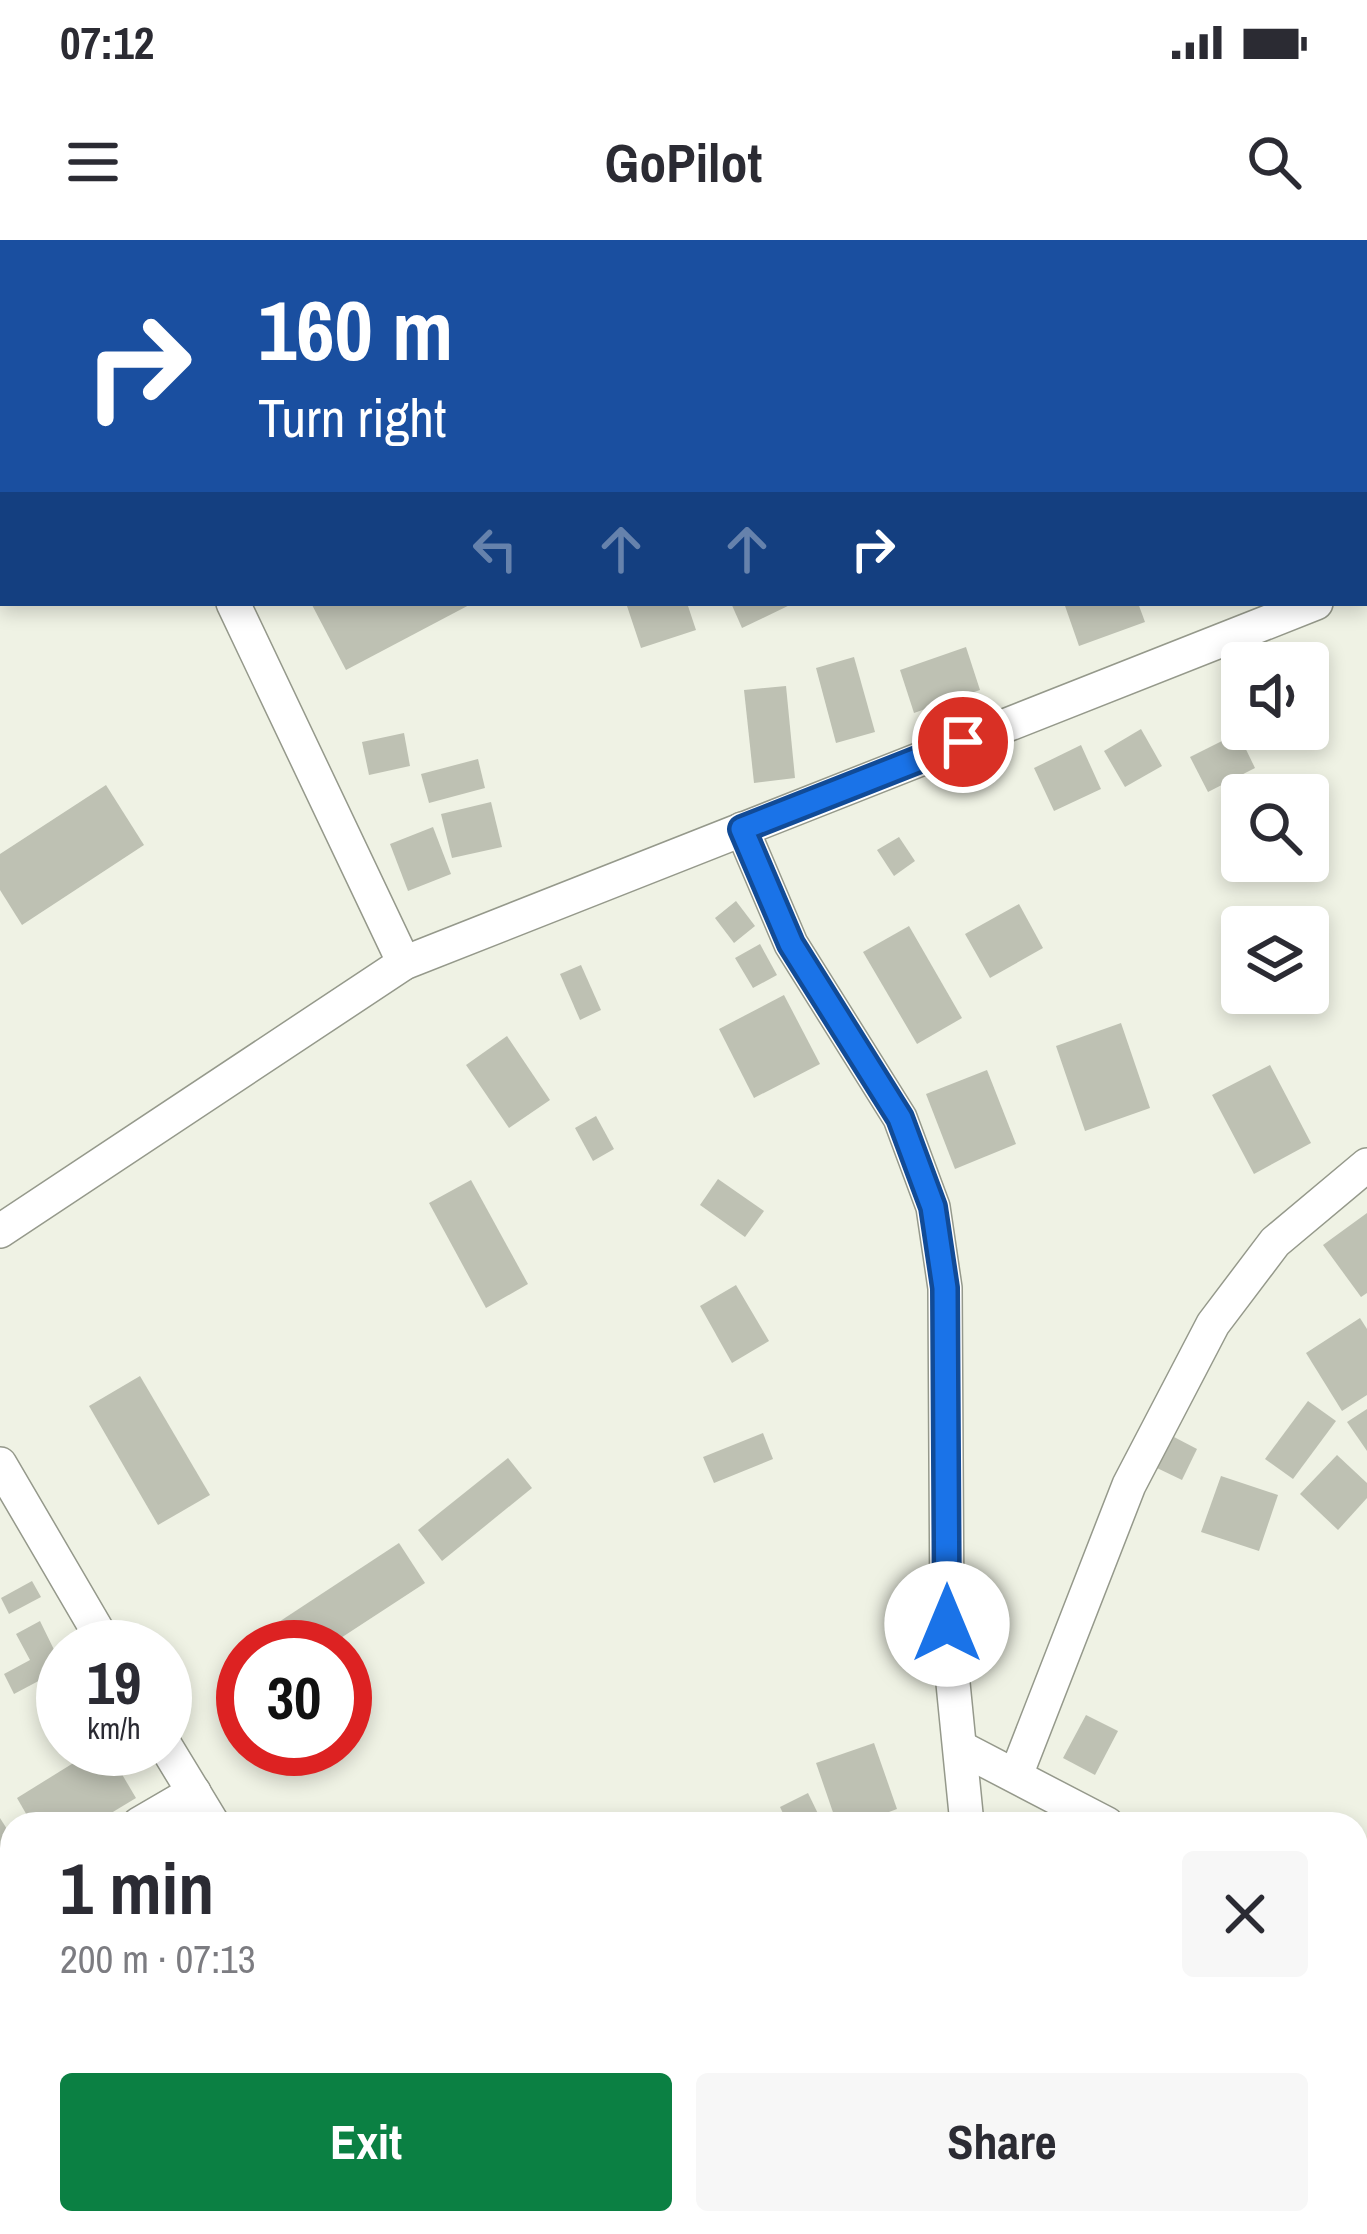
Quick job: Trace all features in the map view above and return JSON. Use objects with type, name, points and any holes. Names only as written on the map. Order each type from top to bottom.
[{"type":"street","points":[[234,606],[404,963]]},
{"type":"street","points":[[0,1231],[404,963],[1308,606]]},
{"type":"street","points":[[742,829],[791,944],[900,1118],[933,1207],[945,1288],[947,1624],[966,1812]]},
{"type":"street","points":[[1016,1775],[1129,1485],[1213,1324],[1275,1242],[1367,1165]]},
{"type":"street","points":[[0,1464],[91,1620]]},
{"type":"street","points":[[963,1749],[1085,1812]]},
{"type":"street","points":[[184,1776],[206,1812]]},
{"type":"street","points":[[160,1812],[194,1792]]},
{"type":"building","points":[[313,606],[467,606],[346,670]]},
{"type":"building","points":[[627,606],[688,606],[696,630],[641,648]]},
{"type":"building","points":[[732,606],[788,606],[742,628]]},
{"type":"building","points":[[1065,606],[1139,606],[1145,622],[1079,646]]},
{"type":"building","points":[[966,647],[980,690],[914,713],[900,670]]},
{"type":"building","points":[[854,657],[875,732],[836,743],[816,668]]},
{"type":"building","points":[[786,686],[795,778],[754,783],[744,690]]},
{"type":"building","points":[[1141,729],[1162,766],[1125,787],[1104,751]]},
{"type":"building","points":[[404,733],[410,766],[369,775],[362,742]]},
{"type":"building","points":[[1221,742],[1221,750],[1246,750],[1255,768],[1243,774],[1221,774],[1221,785],[1208,792],[1190,757]]},
{"type":"building","points":[[1081,745],[1101,789],[1054,811],[1034,768]]},
{"type":"building","points":[[478,759],[485,788],[429,803],[421,774]]},
{"type":"building","points":[[106,785],[144,845],[22,925],[0,890],[0,854]]},
{"type":"building","points":[[491,802],[502,847],[452,858],[441,814]]},
{"type":"building","points":[[433,827],[451,874],[408,891],[390,844]]},
{"type":"building","points":[[899,837],[915,861],[894,876],[877,850]]},
{"type":"building","points":[[736,901],[755,926],[734,943],[715,918]]},
{"type":"building","points":[[1019,904],[1043,948],[990,978],[965,934]]},
{"type":"building","points":[[909,926],[962,1018],[917,1044],[863,952]]},
{"type":"building","points":[[760,944],[777,975],[753,988],[735,958]]},
{"type":"building","points":[[581,965],[601,1010],[580,1020],[560,974]]},
{"type":"building","points":[[784,995],[820,1064],[754,1098],[719,1029]]},
{"type":"building","points":[[1121,1023],[1150,1108],[1085,1131],[1056,1046]]},
{"type":"building","points":[[507,1036],[550,1100],[509,1128],[466,1065]]},
{"type":"building","points":[[1270,1065],[1311,1143],[1254,1174],[1212,1095]]},
{"type":"building","points":[[987,1070],[1016,1144],[955,1169],[926,1094]]},
{"type":"building","points":[[596,1116],[614,1149],[593,1161],[575,1128]]},
{"type":"building","points":[[718,1179],[764,1211],[745,1237],[700,1205]]},
{"type":"building","points":[[471,1180],[528,1284],[486,1308],[429,1203]]},
{"type":"building","points":[[1367,1213],[1367,1293],[1361,1297],[1323,1245]]},
{"type":"building","points":[[736,1285],[769,1341],[732,1363],[700,1306]]},
{"type":"building","points":[[1360,1318],[1367,1329],[1367,1395],[1342,1411],[1306,1353]]},
{"type":"building","points":[[140,1376],[210,1495],[158,1525],[89,1406]]},
{"type":"building","points":[[1308,1401],[1336,1421],[1293,1479],[1265,1459]]},
{"type":"building","points":[[1367,1409],[1367,1451],[1347,1422]]},
{"type":"building","points":[[763,1433],[773,1459],[714,1483],[703,1457]]},
{"type":"building","points":[[1174,1437],[1197,1449],[1182,1480],[1157,1468]]},
{"type":"building","points":[[1337,1455],[1367,1483],[1367,1498],[1338,1530],[1300,1494]]},
{"type":"building","points":[[508,1458],[532,1488],[442,1561],[418,1530]]},
{"type":"building","points":[[1221,1476],[1278,1495],[1259,1551],[1201,1532]]},
{"type":"building","points":[[399,1543],[425,1583],[368,1620],[282,1620]]},
{"type":"building","points":[[32,1581],[41,1597],[9,1614],[1,1598]]},
{"type":"building","points":[[36,1623],[36,1682],[14,1694],[4,1674],[30,1660],[16,1634]]},
{"type":"building","points":[[1086,1715],[1118,1731],[1095,1775],[1063,1758]]},
{"type":"building","points":[[874,1743],[897,1809],[833,1812],[816,1763]]},
{"type":"building","points":[[52,1776],[123,1776],[136,1798],[113,1812],[25,1812],[17,1798]]},
{"type":"building","points":[[808,1793],[817,1812],[782,1812],[780,1807]]},
{"type":"route","points":[[947,1624],[945,1288],[933,1207],[900,1118],[791,944],[742,829],[963,742]]}]
